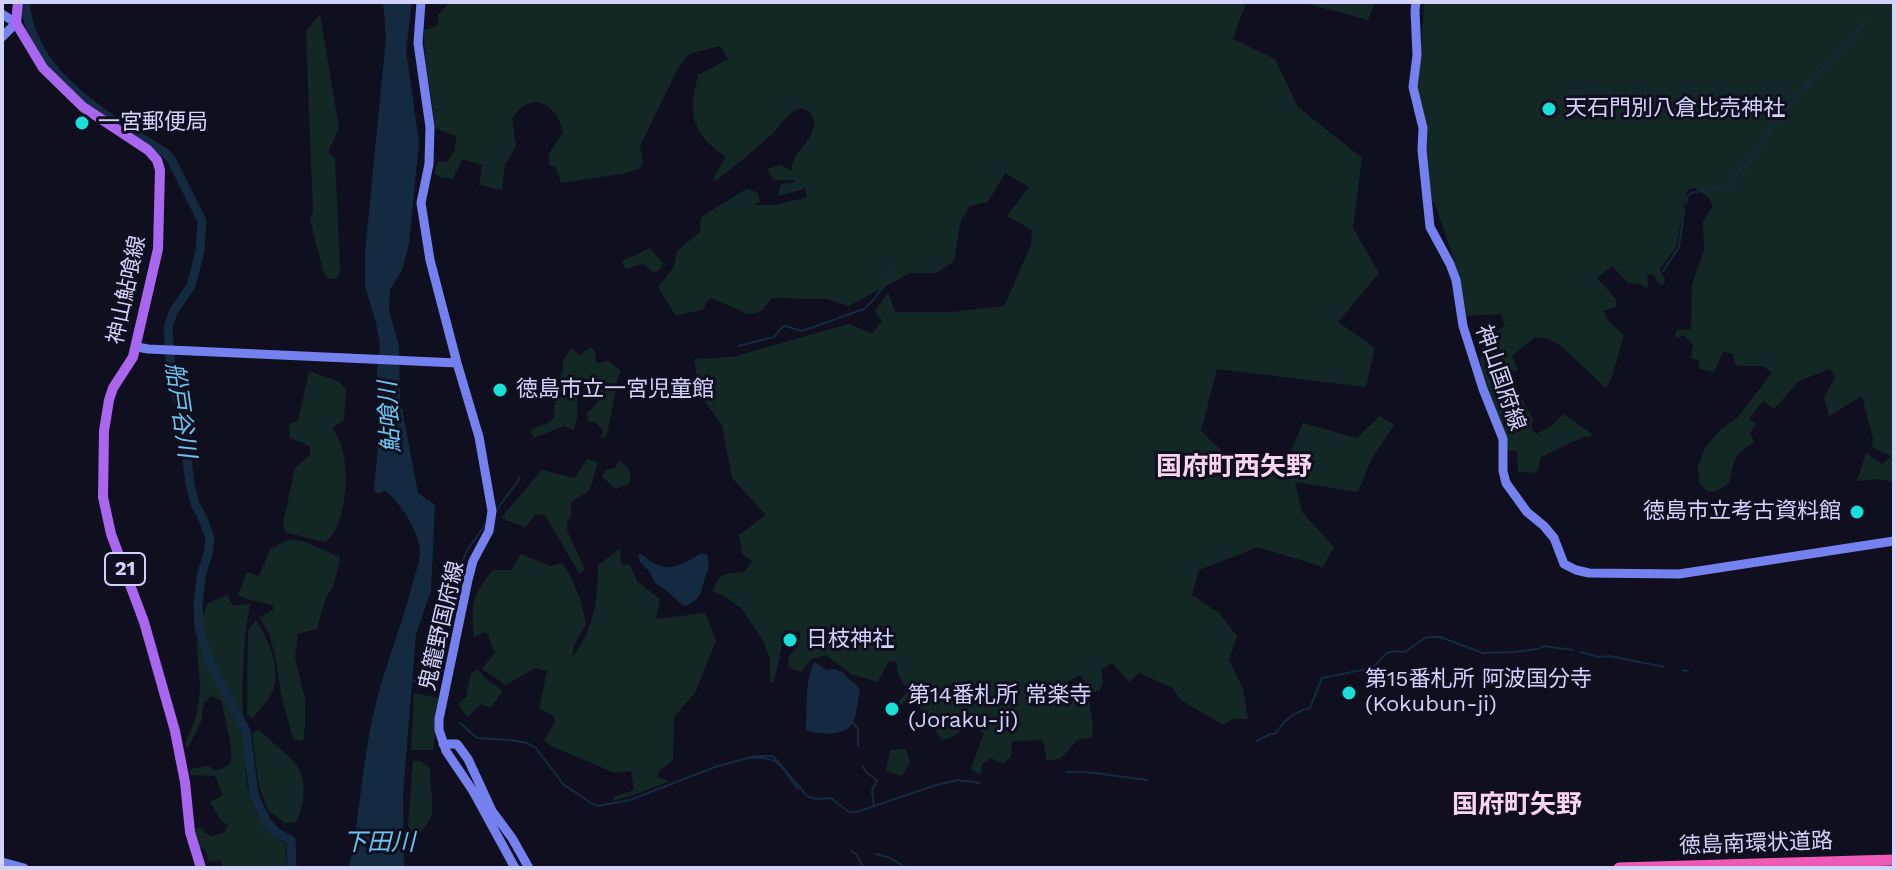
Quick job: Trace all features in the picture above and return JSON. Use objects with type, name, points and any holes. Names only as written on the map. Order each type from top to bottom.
[{"type":"highway","name":"徳島南環状道路","points":[[1619,868],[1894,860]]},
{"type":"main road","points":[[2,37],[16,23],[18,2]]},
{"type":"main road","name":"鬼籠野国府線","points":[[421,2],[418,43],[430,127],[429,164],[421,203],[433,272],[479,437],[492,516],[468,580],[438,722],[443,744]]},
{"type":"main road","name":"神山国府線","points":[[1416,2],[1417,55],[1413,92],[1423,128],[1422,150],[1430,227],[1456,280],[1463,326],[1483,389],[1501,432],[1506,483],[1527,512],[1554,538],[1564,564],[1589,573],[1679,574],[1894,541]]},
{"type":"main road","points":[[2,14],[16,23]]},
{"type":"main road","name":"神山鮎喰線","points":[[16,23],[43,68],[93,115],[148,150],[159,165],[161,174],[158,249],[137,347],[109,400],[104,431],[103,497],[111,534],[141,612],[175,731],[190,832],[201,868]]},
{"type":"main road","points":[[137,347],[457,363]]},
{"type":"main road","points":[[443,744],[515,868]]},
{"type":"main road","points":[[443,744],[457,744],[464,752],[492,811],[529,868]]},
{"type":"main road","points":[[2,862],[24,868]]},
{"type":"green space","points":[[450,2],[1246,2],[1233,39],[1275,59],[1298,107],[1362,158],[1353,228],[1379,273],[1338,322],[1375,348],[1366,387],[1217,369],[1201,431],[1229,458],[1285,465],[1303,423],[1357,438],[1380,416],[1394,425],[1371,460],[1358,492],[1295,482],[1302,512],[1334,547],[1323,567],[1258,547],[1199,570],[1192,595],[1219,613],[1237,636],[1229,660],[1243,689],[1248,719],[1231,719],[1224,725],[1182,701],[1171,687],[1139,673],[1129,682],[1112,663],[1101,670],[1103,682],[1099,691],[1092,692],[1080,675],[1067,682],[1078,707],[1088,696],[1092,737],[1077,740],[1061,758],[1047,761],[1043,740],[1012,741],[1011,757],[1003,764],[991,758],[982,764],[981,775],[971,769],[984,733],[967,725],[953,737],[942,740],[914,699],[909,698],[900,706],[897,703],[908,691],[898,674],[896,661],[889,662],[877,682],[851,674],[826,655],[811,659],[801,672],[788,667],[789,656],[798,646],[801,632],[785,630],[774,682],[770,682],[770,659],[764,642],[742,609],[713,591],[721,577],[744,572],[753,561],[743,555],[739,535],[766,515],[732,478],[722,425],[700,395],[694,359],[732,357],[849,324],[872,333],[882,321],[875,311],[888,292],[895,312],[951,312],[1004,306],[1031,245],[1032,230],[1007,216],[1029,187],[1005,173],[988,202],[969,206],[960,224],[954,261],[937,273],[910,273],[849,306],[826,299],[772,298],[760,312],[748,314],[711,298],[704,309],[676,316],[658,287],[673,268],[677,251],[700,232],[701,217],[746,189],[757,192],[760,201],[754,205],[776,205],[807,197],[805,187],[778,196],[781,184],[795,182],[773,180],[767,169],[781,165],[792,171],[794,159],[812,133],[815,123],[813,116],[804,109],[792,112],[770,136],[716,181],[713,178],[726,157],[699,131],[693,101],[698,75],[728,59],[720,46],[689,54],[677,70],[640,146],[643,163],[640,168],[627,173],[561,183],[556,167],[549,165],[549,154],[563,132],[560,122],[549,107],[534,102],[519,110],[512,119],[516,146],[505,165],[502,190],[479,185],[482,165],[462,159],[453,179],[442,178],[434,173],[438,161],[447,162],[455,150],[456,136],[435,128],[424,30],[435,27],[439,22],[438,15]]},
{"type":"green space","points":[[1301,2],[1375,2],[1368,20]]},
{"type":"green space","points":[[1424,2],[1894,2],[1894,482],[1879,479],[1857,481],[1866,453],[1882,464],[1891,456],[1872,447],[1873,439],[1862,396],[1829,416],[1824,397],[1835,378],[1830,369],[1799,381],[1774,409],[1763,401],[1749,419],[1756,424],[1750,433],[1754,442],[1736,459],[1729,483],[1717,491],[1708,492],[1699,483],[1698,466],[1705,448],[1720,430],[1738,417],[1772,373],[1763,366],[1735,364],[1733,354],[1723,352],[1714,372],[1698,368],[1700,361],[1691,358],[1693,344],[1684,335],[1676,338],[1678,330],[1691,329],[1692,285],[1704,250],[1703,221],[1713,206],[1709,198],[1695,188],[1689,189],[1686,194],[1676,247],[1660,269],[1665,280],[1663,285],[1657,282],[1654,274],[1647,275],[1648,289],[1640,284],[1628,283],[1612,266],[1597,278],[1616,299],[1617,306],[1604,311],[1607,320],[1624,335],[1606,388],[1561,346],[1549,339],[1535,337],[1512,356],[1518,370],[1509,374],[1533,420],[1531,427],[1536,434],[1552,426],[1563,414],[1592,434],[1541,457],[1537,473],[1518,472],[1517,451],[1508,451],[1504,429],[1486,387],[1480,362],[1484,339],[1505,326],[1501,314],[1465,316],[1457,269],[1436,206],[1430,199],[1416,83]]},
{"type":"green space","points":[[320,14],[339,128],[328,153],[335,158],[340,271],[337,278],[330,279],[324,274],[310,220],[313,211],[306,31]]},
{"type":"green space","points":[[650,248],[663,264],[658,271],[653,272],[643,264],[626,269],[622,261]]},
{"type":"green space","points":[[591,347],[596,353],[595,362],[608,361],[621,371],[607,435],[602,439],[603,430],[595,422],[588,421],[587,414],[599,401],[599,391],[586,382],[581,383],[579,390],[573,430],[563,426],[534,438],[530,430],[550,422],[554,417],[563,360],[571,348],[579,356]]},
{"type":"green space","points":[[309,371],[338,381],[346,389],[344,420],[333,428],[344,455],[345,497],[338,524],[325,542],[285,532],[283,522],[295,468],[310,455],[310,446],[290,438],[289,424],[298,421]]},
{"type":"green space","points":[[587,459],[598,462],[590,490],[571,502],[571,516],[567,523],[567,530],[585,570],[579,573],[545,515],[536,514],[525,527],[501,518],[542,470],[575,478]]},
{"type":"green space","points":[[619,460],[629,470],[630,483],[616,489],[602,477],[606,470],[615,468]]},
{"type":"green space","points":[[288,540],[302,541],[340,557],[334,585],[326,597],[317,629],[298,634],[295,657],[305,699],[303,741],[293,739],[275,655],[269,634],[259,617],[273,610],[273,605],[238,595],[247,572],[259,576],[270,549]]},
{"type":"green space","points":[[620,549],[621,564],[630,565],[638,582],[660,599],[656,619],[705,613],[716,641],[695,693],[674,717],[673,760],[659,771],[657,777],[670,781],[612,801],[614,797],[634,790],[631,771],[615,773],[551,746],[544,740],[555,722],[554,716],[539,709],[547,671],[535,668],[506,685],[482,669],[495,652],[486,632],[474,637],[473,616],[474,601],[480,587],[493,570],[511,570],[521,554],[550,566],[562,563],[577,592],[586,624],[574,645],[572,658],[590,625],[597,591],[598,565]]},
{"type":"green space","points":[[227,595],[233,606],[250,604],[243,678],[248,790],[262,821],[286,844],[287,868],[224,868],[220,860],[209,862],[205,849],[200,848],[195,829],[200,827],[210,836],[224,833],[228,826],[210,802],[223,795],[215,776],[190,775],[190,769],[208,766],[215,770],[222,769],[231,763],[222,701],[212,696],[204,702],[201,722],[187,749],[185,743],[199,699],[197,645],[201,623],[208,603]]},
{"type":"green space","points":[[256,620],[269,646],[276,675],[272,693],[252,719],[247,714],[248,630]]},
{"type":"green space","points":[[478,669],[503,691],[490,708],[481,704],[467,717],[458,704],[466,697],[471,673]]},
{"type":"green space","points":[[414,693],[439,698],[433,750],[411,750]]},
{"type":"green space","points":[[259,730],[289,757],[303,779],[304,794],[296,822],[285,823],[268,810],[259,786],[252,733]]},
{"type":"green space","points":[[906,749],[910,762],[902,776],[886,771],[890,750]]},
{"type":"green space","points":[[413,761],[420,761],[430,768],[432,807],[428,822],[419,835],[414,836],[408,826]]},
{"type":"water","name":"下田川","points":[[383,2],[412,2],[406,50],[419,143],[409,244],[402,270],[390,290],[389,310],[399,346],[400,398],[418,493],[435,505],[431,591],[416,634],[403,795],[404,868],[349,868],[372,720],[420,553],[417,537],[403,510],[385,491],[378,494],[374,490],[380,424],[377,370],[380,345],[365,286],[365,253],[386,37]]},
{"type":"water","points":[[701,553],[707,555],[708,569],[699,596],[686,606],[656,584],[638,555],[658,565],[671,567]]},
{"type":"water","points":[[814,662],[827,670],[844,673],[860,690],[854,719],[845,730],[825,734],[806,730],[808,687]]},
{"type":"waterway","name":"船戸谷川","points":[[25,2],[30,28],[41,52],[57,73],[97,109],[171,159],[202,221],[200,251],[191,286],[173,312],[168,328],[172,380],[181,411],[190,484],[210,538],[198,603],[199,627],[209,660],[246,731],[254,795],[266,821],[277,833],[291,840],[292,868]]},
{"type":"waterway","points":[[1823,68],[1865,22]]},
{"type":"waterway","points":[[1727,187],[1738,171],[1746,167],[1768,132],[1819,71]]},
{"type":"waterway","points":[[1686,203],[1691,193],[1720,187]]},
{"type":"waterway","points":[[1663,271],[1679,247],[1684,210]]},
{"type":"waterway","points":[[738,346],[774,337],[785,326],[802,331],[864,309],[893,271]]},
{"type":"waterway","points":[[495,512],[519,477]]},
{"type":"waterway","points":[[413,682],[428,667],[467,550],[486,524]]},
{"type":"waterway","points":[[1257,741],[1275,734],[1290,717],[1310,708],[1322,678],[1367,669],[1387,653],[1405,652],[1425,638],[1440,637],[1483,653],[1514,652],[1544,646],[1573,650]]},
{"type":"waterway","points":[[1580,652],[1664,667]]},
{"type":"waterway","points":[[1682,670],[1688,671]]},
{"type":"waterway","points":[[460,723],[477,738],[511,740],[536,748],[563,784],[597,806],[630,800],[715,767],[755,756],[773,756],[807,796],[831,798],[849,812],[958,780],[980,783]]},
{"type":"waterway","points":[[853,723],[858,729],[858,746]]},
{"type":"waterway","points":[[749,758],[768,759],[779,764],[798,789]]},
{"type":"waterway","points":[[862,766],[877,780],[872,791],[874,805]]},
{"type":"waterway","points":[[1066,772],[1147,780]]},
{"type":"waterway","points":[[851,851],[864,868]]},
{"type":"waterway","points":[[876,854],[907,868]]},
{"type":"place","name":"天石門別八倉比売神社","points":[[1549,109]]},
{"type":"place","name":"一宮郵便局","points":[[82,123]]},
{"type":"place","name":"徳島市立一宮児童館","points":[[500,390]]},
{"type":"place","name":"徳島市立考古資料館","points":[[1857,512]]},
{"type":"place","name":"日枝神社","points":[[790,640]]},
{"type":"place","name":"第15番札所 阿波国分寺 (Kokubun-ji)","points":[[1349,693]]},
{"type":"place","name":"第14番札所 常楽寺 (Joraku-ji)","points":[[892,709]]},
{"type":"district","name":"国府町西矢野","points":[[1234,467]]},
{"type":"district","name":"国府町矢野","points":[[1517,805]]},
{"type":"water label","name":"鮎喰川","points":[[390,417]]}]
